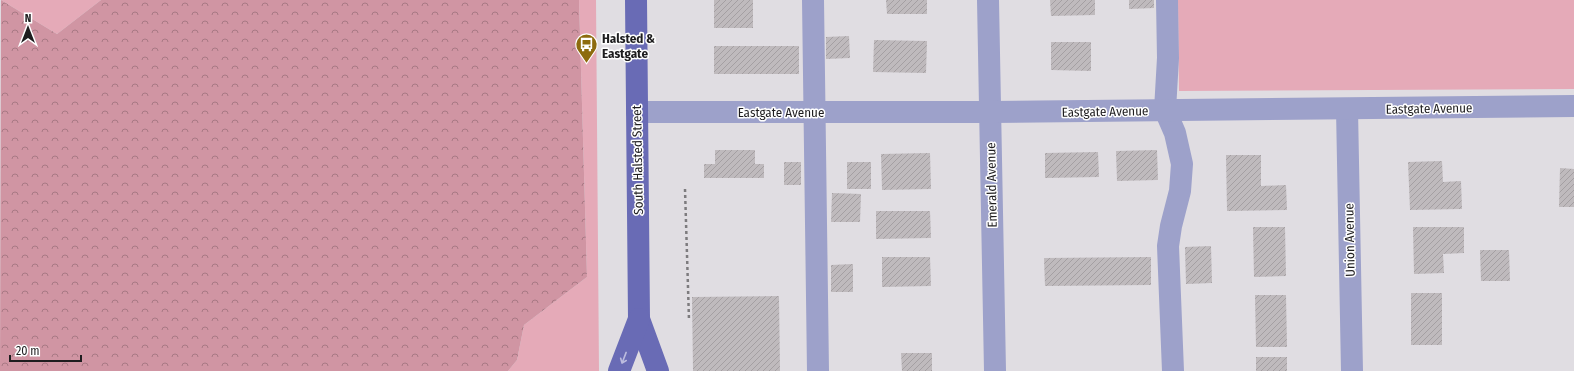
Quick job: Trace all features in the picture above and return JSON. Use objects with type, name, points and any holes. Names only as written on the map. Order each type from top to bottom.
[{"type":"main road","name":"South Halsted Street","points":[[636,0],[639,319],[658,371]]},
{"type":"main road","name":"South Halsted Street","points":[[619,371],[639,319]]},
{"type":"street","points":[[813,0],[818,371]]},
{"type":"street","name":"Emerald Avenue","points":[[988,0],[995,371]]},
{"type":"street","points":[[1167,0],[1168,58],[1165,110],[1175,133],[1182,164],[1180,191],[1171,226],[1168,246],[1173,371]]},
{"type":"street","name":"Eastgate Avenue","points":[[637,112],[990,112],[1574,106]]},
{"type":"street","name":"Union Avenue","points":[[1347,109],[1352,371]]},
{"type":"path","points":[[686,189],[689,320]]},
{"type":"shaded area","points":[[1,0],[101,0],[57,34]]},
{"type":"shaded area","points":[[579,0],[596,0],[599,371],[508,371],[517,360],[524,325],[587,277]]},
{"type":"shaded area","points":[[1178,0],[1574,0],[1574,89],[1179,91]]},
{"type":"green space","points":[[1,0],[57,34],[101,0],[579,0],[587,277],[524,325],[517,360],[508,371],[0,371]]},
{"type":"building","points":[[714,0],[753,0],[753,28],[714,28]]},
{"type":"building","points":[[886,0],[927,0],[927,14],[887,14]]},
{"type":"building","points":[[1050,0],[1095,0],[1095,15],[1051,16]]},
{"type":"building","points":[[1129,0],[1154,0],[1154,8],[1129,9]]},
{"type":"building","points":[[849,36],[850,58],[826,59],[826,37]]},
{"type":"building","points":[[874,40],[927,41],[926,73],[873,72]]},
{"type":"building","points":[[1051,42],[1091,42],[1091,71],[1051,70]]},
{"type":"building","points":[[714,46],[799,46],[799,74],[714,74]]},
{"type":"building","points":[[715,150],[755,150],[755,164],[764,164],[764,178],[704,178],[704,164],[715,164]]},
{"type":"building","points":[[1157,150],[1158,180],[1117,181],[1116,151]]},
{"type":"building","points":[[1098,152],[1099,177],[1045,178],[1045,153]]},
{"type":"building","points":[[930,153],[931,189],[882,190],[881,154]]},
{"type":"building","points":[[1226,155],[1261,155],[1261,186],[1286,185],[1287,210],[1227,211]]},
{"type":"building","points":[[1442,161],[1443,182],[1461,181],[1462,209],[1410,210],[1408,162]]},
{"type":"building","points":[[784,162],[801,162],[801,185],[784,185]]},
{"type":"building","points":[[847,162],[871,162],[871,189],[847,189]]},
{"type":"building","points":[[1560,168],[1574,169],[1574,207],[1559,207]]},
{"type":"building","points":[[832,193],[861,194],[860,222],[831,222]]},
{"type":"building","points":[[876,211],[930,211],[931,238],[876,239]]},
{"type":"building","points":[[1253,227],[1285,227],[1286,276],[1254,277]]},
{"type":"building","points":[[1413,227],[1464,227],[1464,253],[1443,254],[1444,273],[1414,274]]},
{"type":"building","points":[[1211,246],[1212,283],[1186,284],[1185,247]]},
{"type":"building","points":[[1480,250],[1509,250],[1510,281],[1481,281]]},
{"type":"building","points":[[882,257],[930,257],[931,286],[882,287]]},
{"type":"building","points":[[1151,257],[1151,285],[1045,286],[1044,258]]},
{"type":"building","points":[[853,264],[853,292],[831,292],[831,265]]},
{"type":"building","points":[[1411,293],[1442,293],[1442,345],[1411,345]]},
{"type":"building","points":[[1255,295],[1286,295],[1287,347],[1256,347]]},
{"type":"building","points":[[779,296],[780,371],[693,371],[692,297]]},
{"type":"building","points":[[901,353],[932,353],[932,371],[902,371]]},
{"type":"building","points":[[1256,357],[1287,357],[1287,371],[1256,371]]},
{"type":"place","name":"Halsted & Eastgate","points":[[587,64]]}]
